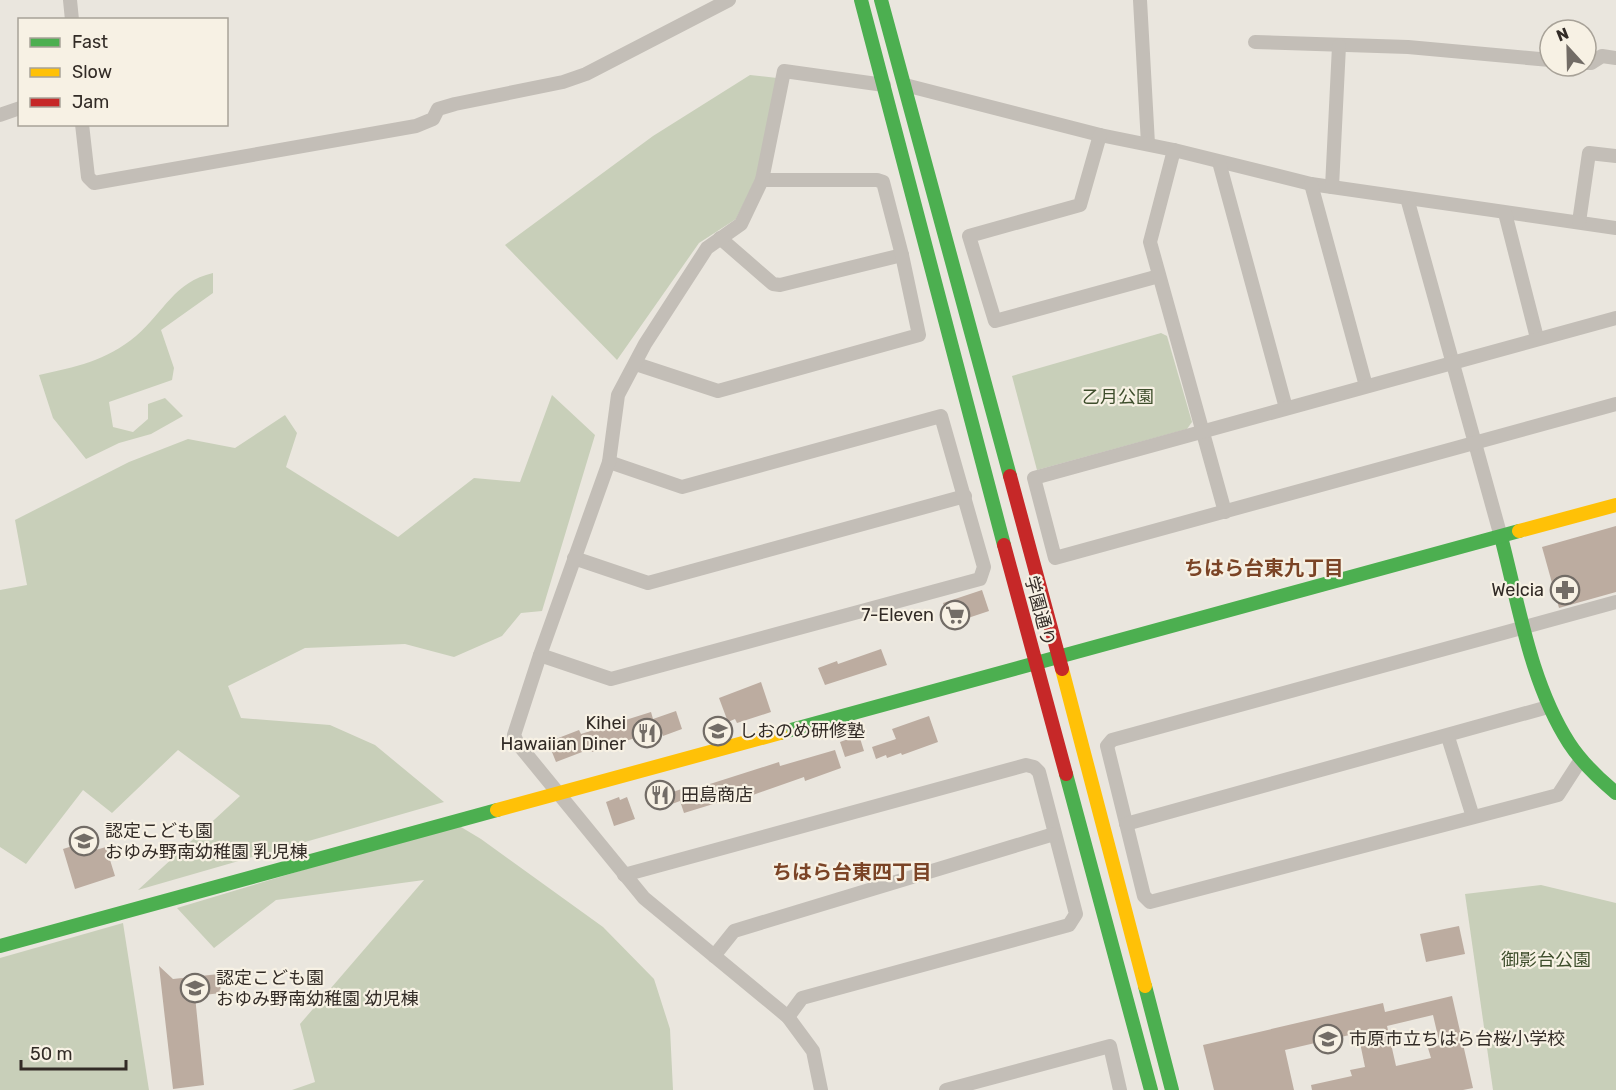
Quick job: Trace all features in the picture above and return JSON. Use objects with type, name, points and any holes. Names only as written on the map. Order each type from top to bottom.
[{"type":"street","points":[[70,0],[72,18]]},
{"type":"street","points":[[82,126],[88,177],[94,183],[416,126],[433,118],[438,109],[454,104],[563,82],[586,74],[729,0]]},
{"type":"street","name":"学園通り","points":[[861,0],[1036,665],[1151,1090]]},
{"type":"street","name":"学園通り","points":[[881,0],[1059,659],[1172,1090]]},
{"type":"street","points":[[1140,0],[1148,144]]},
{"type":"street","points":[[1255,42],[1408,47],[1538,59]]},
{"type":"street","points":[[1332,188],[1339,45]]},
{"type":"street","points":[[1598,59],[1602,56],[1616,58]]},
{"type":"street","points":[[821,1090],[813,1051],[788,1017],[644,898],[556,793],[518,744],[514,735],[609,462],[618,395],[645,344],[707,248],[741,224],[762,180],[784,71],[884,86]]},
{"type":"street","points":[[905,85],[1100,135],[1174,150],[1311,184],[1616,228]]},
{"type":"street","points":[[0,115],[18,109]]},
{"type":"street","points":[[1100,135],[1080,205],[969,236],[995,321],[1159,276]]},
{"type":"street","points":[[1174,150],[1150,242],[1225,512]]},
{"type":"street","points":[[1578,222],[1589,153],[1616,156]]},
{"type":"street","points":[[1219,162],[1286,408]]},
{"type":"street","points":[[636,364],[718,391],[919,335],[883,182],[877,180],[762,180]]},
{"type":"street","points":[[1311,184],[1366,386]]},
{"type":"street","points":[[1407,198],[1548,707],[1580,760],[1616,793]]},
{"type":"street","points":[[1505,213],[1537,338]]},
{"type":"street","points":[[720,238],[773,284],[780,285],[902,255]]},
{"type":"street","points":[[1616,318],[1034,478],[1055,558],[1616,404]]},
{"type":"street","points":[[540,655],[611,679],[980,579],[984,567],[941,416],[682,487],[609,462]]},
{"type":"street","points":[[574,558],[648,583],[965,496]]},
{"type":"street","points":[[0,946],[393,841],[556,793],[1059,659],[1616,505]]},
{"type":"street","points":[[1580,760],[1558,795],[1150,902],[1144,896],[1107,746],[1112,740],[1614,603],[1616,618]]},
{"type":"street","points":[[1126,824],[1548,707]]},
{"type":"street","points":[[1448,736],[1473,817]]},
{"type":"street","points":[[624,875],[1026,765],[1034,767],[1039,772],[1076,914],[1069,926],[802,998],[788,1017]]},
{"type":"street","points":[[714,956],[734,932],[1054,834]]},
{"type":"street","points":[[945,1090],[1110,1046],[1120,1090]]},
{"type":"green space","points":[[750,75],[777,78],[758,174],[736,219],[699,243],[617,360],[505,245],[653,136]]},
{"type":"green space","points":[[213,273],[213,293],[161,330],[174,368],[172,380],[109,402],[113,427],[133,432],[148,419],[148,404],[165,398],[183,416],[151,434],[119,443],[86,459],[53,418],[39,375],[78,366],[125,345],[146,327],[170,299],[188,283]]},
{"type":"green space","name":"乙月公園","points":[[1161,333],[1167,336],[1192,422],[1187,429],[1037,470],[1012,376]]},
{"type":"green space","points":[[552,395],[595,435],[542,611],[521,613],[502,636],[454,657],[405,644],[305,648],[228,686],[241,718],[330,725],[375,745],[444,802],[138,890],[240,796],[178,750],[112,813],[83,790],[26,864],[0,847],[0,590],[27,585],[15,520],[129,462],[188,439],[235,448],[285,415],[297,433],[286,467],[398,537],[474,478],[520,482]]},
{"type":"green space","points":[[456,824],[481,839],[603,927],[654,979],[670,1029],[673,1090],[292,1090],[315,1082],[300,1024],[424,880],[276,900],[214,948],[177,908]]},
{"type":"green space","name":"御影台公園","points":[[1541,885],[1616,903],[1616,1090],[1493,1090],[1465,894]]},
{"type":"green space","points":[[123,923],[149,1090],[0,1090],[0,958]]},
{"type":"building","points":[[1616,526],[1616,592],[1559,608],[1542,547]]},
{"type":"building","points":[[982,590],[989,611],[950,624],[943,603]]},
{"type":"building","points":[[881,649],[887,665],[825,685],[818,668],[837,661],[838,664]]},
{"type":"building","points":[[761,682],[771,712],[737,723],[735,719],[728,722],[719,698]]},
{"type":"building","points":[[676,711],[682,729],[639,741],[638,737],[592,752],[590,749],[556,762],[548,742],[579,730],[581,734],[651,712],[653,719]]},
{"type":"building","points":[[929,716],[938,742],[902,755],[901,753],[887,758],[886,755],[876,759],[872,747],[896,739],[892,729]]},
{"type":"building","points":[[859,735],[864,751],[845,757],[840,742]]},
{"type":"building","points":[[835,750],[841,768],[805,781],[804,777],[750,796],[749,793],[684,813],[680,801],[661,808],[654,788],[670,783],[673,792],[687,787],[688,791],[779,762],[780,766]]},
{"type":"building","points":[[619,797],[620,800],[627,797],[635,819],[614,826],[606,802]]},
{"type":"building","points":[[82,843],[85,853],[106,847],[115,876],[75,889],[63,849]]},
{"type":"building","points":[[1459,926],[1465,954],[1426,962],[1420,934]]},
{"type":"building","points":[[159,966],[173,979],[219,974],[221,993],[195,996],[204,1085],[173,1089]]},
{"type":"building","points":[[1452,996],[1473,1088],[1463,1090],[1312,1090],[1311,1085],[1352,1076],[1350,1070],[1365,1067],[1358,1033],[1285,1050],[1294,1090],[1214,1090],[1203,1045],[1383,1003],[1385,1012]],"holes":[[[1433,1015],[1440,1045],[1428,1048],[1431,1058],[1396,1066],[1387,1026]]]},
{"type":"traffic: fast","points":[[861,0],[1004,545]]},
{"type":"traffic: fast","points":[[881,0],[1010,476]]},
{"type":"traffic: fast","points":[[780,733],[1519,531]]},
{"type":"traffic: fast","points":[[1501,537],[1527,643],[1544,695],[1574,750],[1591,770],[1616,793]]},
{"type":"traffic: fast","points":[[1066,774],[1151,1090]]},
{"type":"traffic: fast","points":[[0,946],[497,810]]},
{"type":"traffic: fast","points":[[1145,986],[1172,1090]]},
{"type":"traffic: slow","points":[[1519,531],[1616,505]]},
{"type":"traffic: slow","points":[[1062,669],[1145,986]]},
{"type":"traffic: slow","points":[[497,810],[780,733]]},
{"type":"traffic: jam","points":[[1010,476],[1062,669]]},
{"type":"traffic: jam","points":[[1004,545],[1066,774]]},
{"type":"place","name":"Welcia","points":[[1565,590]]},
{"type":"place","name":"7-Eleven","points":[[955,615]]},
{"type":"place","name":"しおのめ研修塾","points":[[718,731]]},
{"type":"place","name":"Kihei Hawaiian Diner","points":[[647,733]]},
{"type":"place","name":"田島商店","points":[[660,795]]},
{"type":"place","name":"認定こども園 おゆみ野南幼稚園 乳児棟","points":[[84,841]]},
{"type":"place","name":"認定こども園 おゆみ野南幼稚園 幼児棟","points":[[195,988]]},
{"type":"place","name":"市原市立ちはら台桜小学校","points":[[1328,1039]]},
{"type":"district","name":"ちはら台東九丁目","points":[[1264,568]]},
{"type":"district","name":"ちはら台東四丁目","points":[[852,872]]}]
